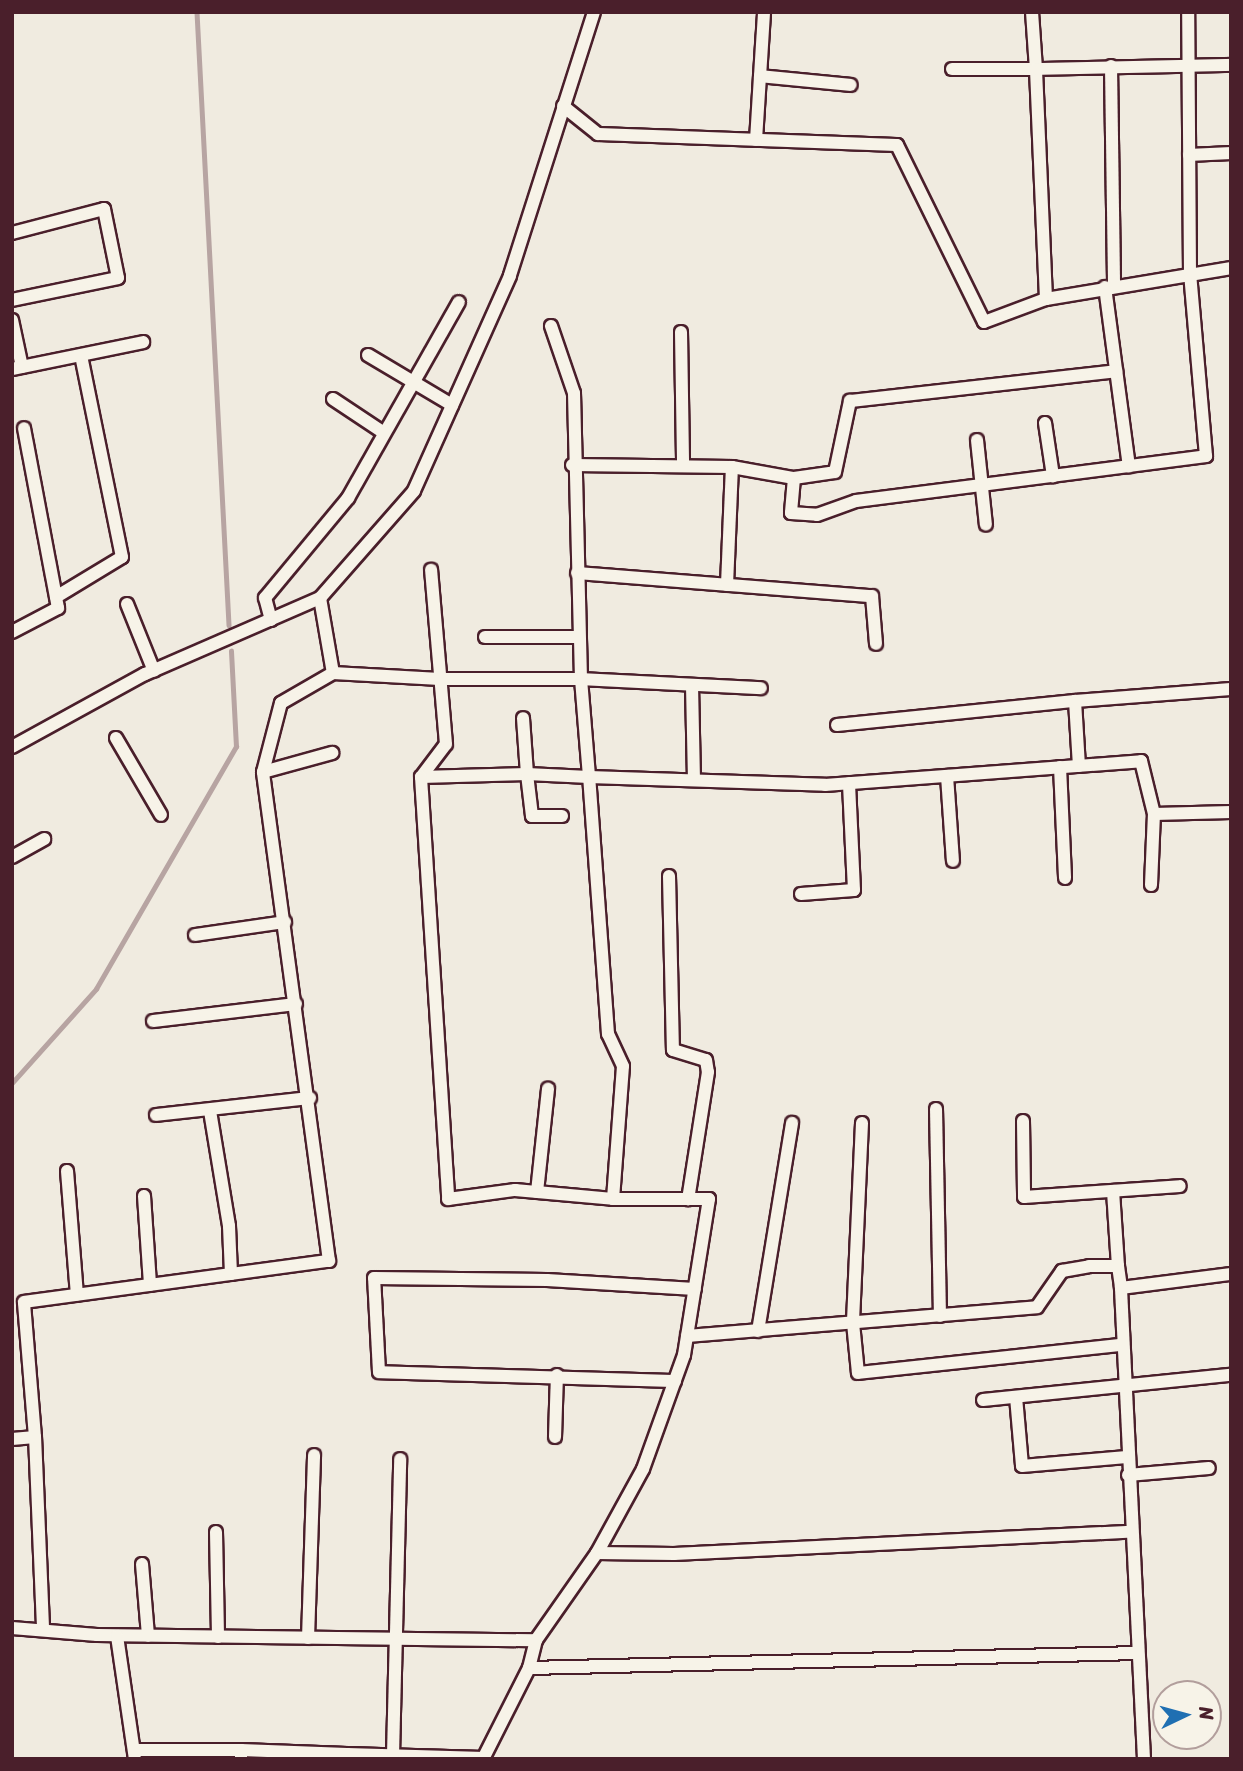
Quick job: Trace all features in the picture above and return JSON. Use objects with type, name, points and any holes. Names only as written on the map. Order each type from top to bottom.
[{"type":"street","points":[[12,747],[154,671],[320,598],[414,491],[510,276],[594,12]]},
{"type":"street","points":[[756,140],[764,12]]},
{"type":"street","points":[[1032,12],[1046,299]]},
{"type":"street","points":[[794,478],[791,513],[817,515],[856,501],[1206,456],[1190,273],[1188,12]]},
{"type":"street","points":[[952,69],[1231,65]]},
{"type":"street","points":[[1111,66],[1110,286],[1116,371],[1129,466]]},
{"type":"street","points":[[760,76],[851,85]]},
{"type":"street","points":[[563,106],[598,134],[897,145],[984,322],[1046,299],[1110,286],[1231,268]]},
{"type":"street","points":[[1189,155],[1231,153]]},
{"type":"street","points":[[12,233],[104,209],[118,278],[12,300]]},
{"type":"street","points":[[271,620],[265,598],[348,498],[459,302]]},
{"type":"street","points":[[12,320],[17,368],[143,342]]},
{"type":"street","points":[[551,326],[574,393],[572,465],[581,679],[608,1034],[623,1066],[614,1199]]},
{"type":"street","points":[[681,332],[683,466]]},
{"type":"street","points":[[56,597],[122,557],[81,355]]},
{"type":"street","points":[[368,355],[452,405]]},
{"type":"street","points":[[572,465],[732,467],[794,478],[835,472],[850,401],[1116,371]]},
{"type":"street","points":[[333,399],[384,433]]},
{"type":"street","points":[[1045,423],[1053,476]]},
{"type":"street","points":[[12,632],[58,608],[24,428]]},
{"type":"street","points":[[977,440],[986,524]]},
{"type":"street","points":[[727,585],[732,467]]},
{"type":"street","points":[[117,1636],[135,1754],[484,1758],[531,1662],[536,1640],[597,1553],[643,1469],[675,1381],[687,1336],[709,1199],[614,1199],[515,1191],[448,1199],[421,777],[446,744],[431,570]]},
{"type":"street","points":[[577,573],[872,596],[876,645]]},
{"type":"street","points":[[320,598],[333,673]]},
{"type":"street","points":[[127,604],[154,671]]},
{"type":"street","points":[[485,637],[579,637]]},
{"type":"street","points":[[43,1627],[36,1437],[24,1302],[329,1261],[310,1098],[263,772],[281,703],[333,673],[440,679],[581,679],[761,688]]},
{"type":"street","points":[[692,685],[694,780]]},
{"type":"street","points":[[837,725],[1076,701],[1231,689]]},
{"type":"street","points":[[1076,701],[1079,766]]},
{"type":"street","points":[[523,718],[532,816],[562,816]]},
{"type":"street","points":[[116,738],[161,815]]},
{"type":"street","points":[[263,772],[331,753]]},
{"type":"street","points":[[421,777],[527,774],[849,783],[1142,761],[1154,814],[1151,885]]},
{"type":"street","points":[[1060,767],[1065,878]]},
{"type":"street","points":[[947,776],[953,861]]},
{"type":"street","points":[[801,894],[854,890],[849,783]]},
{"type":"street","points":[[1154,814],[1231,812]]},
{"type":"street","points":[[12,858],[44,839]]},
{"type":"street","points":[[669,876],[673,1051],[706,1060],[708,1072],[688,1199]]},
{"type":"street","points":[[195,935],[285,922]]},
{"type":"street","points":[[153,1021],[296,1004]]},
{"type":"street","points":[[537,1192],[548,1089]]},
{"type":"street","points":[[156,1115],[310,1098]]},
{"type":"street","points":[[936,1109],[940,1316]]},
{"type":"street","points":[[210,1111],[229,1226],[230,1274]]},
{"type":"street","points":[[1023,1121],[1024,1197],[1180,1186]]},
{"type":"street","points":[[862,1123],[853,1324],[858,1373],[1121,1345]]},
{"type":"street","points":[[758,1331],[792,1124]]},
{"type":"street","points":[[67,1171],[76,1295]]},
{"type":"street","points":[[1113,1191],[1121,1288],[1121,1345],[1143,1759]]},
{"type":"street","points":[[144,1196],[150,1285]]},
{"type":"street","points":[[687,1336],[1037,1307],[1062,1271],[1118,1266]]},
{"type":"street","points":[[1121,1288],[1231,1274]]},
{"type":"street","points":[[675,1381],[379,1372],[373,1278],[547,1280],[695,1289]]},
{"type":"street","points":[[983,1400],[1124,1388],[1231,1375]]},
{"type":"street","points":[[555,1437],[557,1376]]},
{"type":"street","points":[[1016,1397],[1022,1466],[1128,1457]]},
{"type":"street","points":[[12,1439],[36,1437]]},
{"type":"street","points":[[308,1638],[314,1455]]},
{"type":"street","points":[[393,1755],[400,1459]]},
{"type":"street","points":[[1128,1475],[1209,1468]]},
{"type":"street","points":[[216,1532],[218,1637]]},
{"type":"street","points":[[597,1553],[674,1554],[1132,1532]]},
{"type":"street","points":[[142,1564],[148,1636]]},
{"type":"street","points":[[12,1628],[43,1627],[117,1636],[536,1640]]},
{"type":"street","points":[[531,1662],[550,1668],[1138,1653]]},
{"type":"waterway","points":[[197,12],[229,625]]},
{"type":"waterway","points":[[12,1083],[96,989],[236,747],[231,651]]}]
